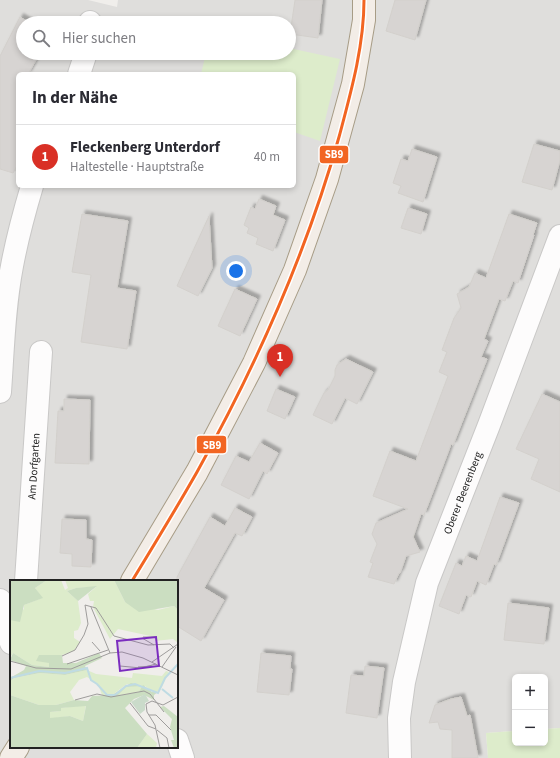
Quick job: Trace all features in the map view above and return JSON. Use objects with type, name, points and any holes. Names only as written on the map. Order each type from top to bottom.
[{"type":"main road","points":[[133,580],[197,472],[254,363],[295,270],[326,179],[353,84],[364,20],[364,0]]},
{"type":"main road","points":[[10,758],[17,748]]},
{"type":"street","points":[[80,72],[84,60]]},
{"type":"street","points":[[0,392],[5,318],[11,268],[19,228],[31,188]]},
{"type":"street","name":"Oberer Beerenberg","points":[[400,758],[399,718],[404,682],[427,583],[489,425],[560,236]]},
{"type":"street","name":"Am Dorfgarten","points":[[26,580],[41,352]]},
{"type":"street","points":[[0,600],[3,618],[10,639]]},
{"type":"street","points":[[178,743],[183,758]]},
{"type":"shaded area","points":[[0,0],[88,0],[117,7],[118,0],[560,0],[560,728],[548,729],[548,674],[512,674],[512,731],[486,733],[488,758],[0,758]]},
{"type":"green space","points":[[296,50],[340,59],[320,141],[296,133],[296,72],[201,72],[204,60],[296,60]]},
{"type":"green space","points":[[560,728],[560,758],[488,758],[486,733],[512,731],[512,746],[548,746],[548,729]]},
{"type":"building","points":[[295,0],[322,0],[318,38],[296,35],[296,16],[293,16]]},
{"type":"building","points":[[395,0],[426,0],[415,40],[386,31]]},
{"type":"building","points":[[16,25],[16,60],[36,60],[29,72],[16,72],[16,168],[13,173],[0,169],[0,56]]},
{"type":"building","points":[[534,144],[560,151],[560,160],[552,190],[522,182]]},
{"type":"building","points":[[412,149],[437,157],[423,202],[398,193],[401,186],[393,183],[401,159],[408,161]]},
{"type":"building","points":[[259,199],[276,206],[273,215],[285,220],[273,251],[256,244],[258,238],[247,233],[249,228],[244,225],[251,207],[255,209]]},
{"type":"building","points":[[408,208],[427,214],[421,234],[401,228]]},
{"type":"building","points":[[82,214],[128,221],[117,288],[136,291],[127,349],[81,342],[91,275],[72,272]]},
{"type":"building","points":[[509,214],[537,223],[534,235],[518,283],[513,281],[505,301],[499,299],[484,339],[488,341],[481,357],[487,359],[453,445],[451,444],[424,515],[421,514],[413,537],[420,552],[406,556],[394,584],[368,577],[373,563],[370,562],[377,544],[372,534],[376,523],[408,509],[373,496],[390,451],[416,461],[448,376],[439,372],[447,352],[442,350],[454,318],[461,308],[457,294],[469,287],[475,273],[486,278]]},
{"type":"building","points":[[209,216],[212,268],[198,296],[177,286]]},
{"type":"building","points":[[235,289],[257,299],[240,336],[218,326]]},
{"type":"building","points":[[346,359],[373,372],[357,404],[345,398],[332,424],[313,415],[324,393],[328,390],[335,376],[337,365]]},
{"type":"building","points":[[276,389],[295,397],[285,419],[267,411]]},
{"type":"building","points":[[542,394],[560,402],[560,492],[531,479],[539,459],[516,449]]},
{"type":"building","points":[[64,399],[90,400],[89,464],[55,463],[58,411],[64,411]]},
{"type":"building","points":[[260,443],[278,453],[267,474],[263,471],[249,499],[221,485],[236,456],[249,462]]},
{"type":"building","points":[[500,497],[519,503],[496,565],[494,564],[486,585],[477,581],[471,597],[466,595],[459,614],[439,606],[456,563],[462,566],[466,556],[477,561]]},
{"type":"building","points":[[235,508],[252,517],[242,536],[235,533],[204,588],[224,600],[201,641],[178,627],[177,577],[210,517],[225,526]]},
{"type":"building","points":[[62,519],[86,520],[86,539],[92,540],[91,567],[72,566],[72,554],[60,553]]},
{"type":"building","points":[[508,603],[549,608],[544,644],[504,640]]},
{"type":"building","points":[[261,653],[291,656],[290,669],[292,669],[289,695],[257,692]]},
{"type":"building","points":[[365,666],[384,668],[377,718],[346,713],[351,675],[364,676]]},
{"type":"building","points":[[461,697],[467,716],[470,715],[478,758],[452,758],[452,730],[440,729],[438,722],[429,723],[435,705]]},
{"type":"transit line","name":"SB9","points":[[133,580],[189,486],[219,432],[278,309],[311,224],[339,137],[356,69],[362,34],[364,0]]},
{"type":"place","name":"Fleckenberg Unterdorf","points":[[280,377]]}]
